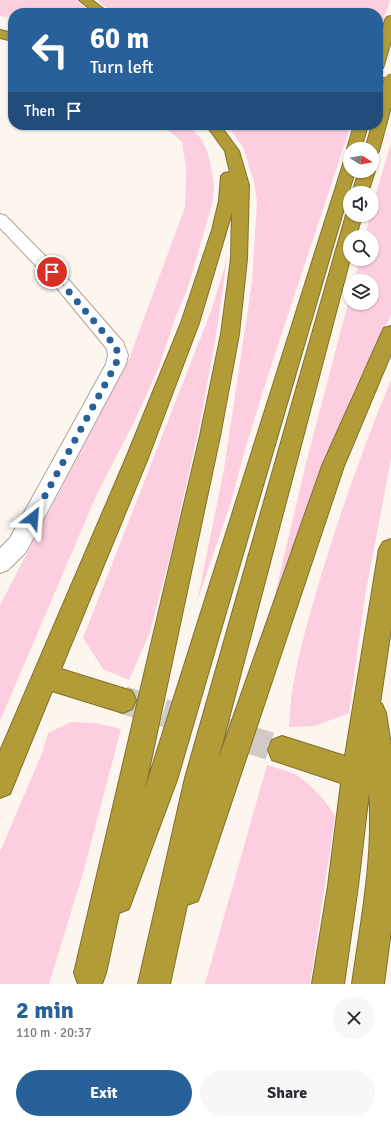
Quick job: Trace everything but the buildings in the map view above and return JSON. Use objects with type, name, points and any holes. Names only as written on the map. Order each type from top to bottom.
[{"type":"highway","points":[[85,0],[96,8]]},
{"type":"highway","points":[[383,47],[391,20]]},
{"type":"highway","points":[[383,111],[391,80]]},
{"type":"highway","points":[[89,978],[210,436],[230,334],[239,259],[241,185],[232,151],[217,130]]},
{"type":"highway","points":[[356,142],[360,130]]},
{"type":"highway","points":[[374,142],[378,130]]},
{"type":"highway","points":[[0,784],[136,458],[190,323],[220,230],[226,201],[232,151]]},
{"type":"highway","points":[[89,978],[163,780],[345,178]]},
{"type":"highway","points":[[154,984],[199,778],[352,222]]},
{"type":"highway","points":[[154,984],[333,466],[391,332]]},
{"type":"highway","points":[[328,984],[343,886],[369,689],[391,549]]},
{"type":"highway","points":[[46,676],[123,700]]},
{"type":"highway","points":[[368,984],[383,874],[384,821],[382,785],[369,689]]},
{"type":"highway","points":[[282,750],[357,774]]},
{"type":"street","points":[[0,219],[62,283],[116,347],[118,355],[116,364],[18,546],[0,563]]},
{"type":"shaded area","points":[[0,0],[76,0],[86,8],[8,8],[8,17],[0,16]]},
{"type":"shaded area","points":[[98,0],[390,0],[383,23],[383,8],[108,8]]},
{"type":"shaded area","points":[[168,130],[193,130],[202,140],[207,151],[214,184],[213,201],[189,284],[159,367],[135,420],[96,496],[0,721],[0,605],[129,359],[185,207],[186,169],[182,142]]},
{"type":"shaded area","points":[[231,130],[349,130],[345,142],[343,142],[343,149],[246,446],[232,499],[197,602],[224,469],[252,282],[257,201],[254,182],[243,147]]},
{"type":"shaded area","points":[[391,143],[391,315],[352,394],[271,611],[307,459],[346,310],[379,310],[379,274],[356,274],[358,266],[379,266],[379,230],[367,230],[368,222],[379,222],[378,186]]},
{"type":"shaded area","points":[[227,259],[217,330],[200,423],[172,548],[150,632],[129,680],[103,669],[83,638],[211,311]]},
{"type":"shaded area","points":[[391,380],[391,459],[365,596],[349,713],[315,726],[289,727],[294,679],[313,603],[349,490]]},
{"type":"shaded area","points":[[71,722],[95,723],[121,729],[83,873],[49,984],[0,984],[0,852],[42,753],[48,733]]},
{"type":"shaded area","points":[[267,765],[301,778],[322,798],[335,816],[310,984],[205,984]]},
{"type":"tunnel","points":[[123,700],[282,750]]},
{"type":"route","points":[[33,518],[116,364],[118,355],[116,347],[52,272]]}]
